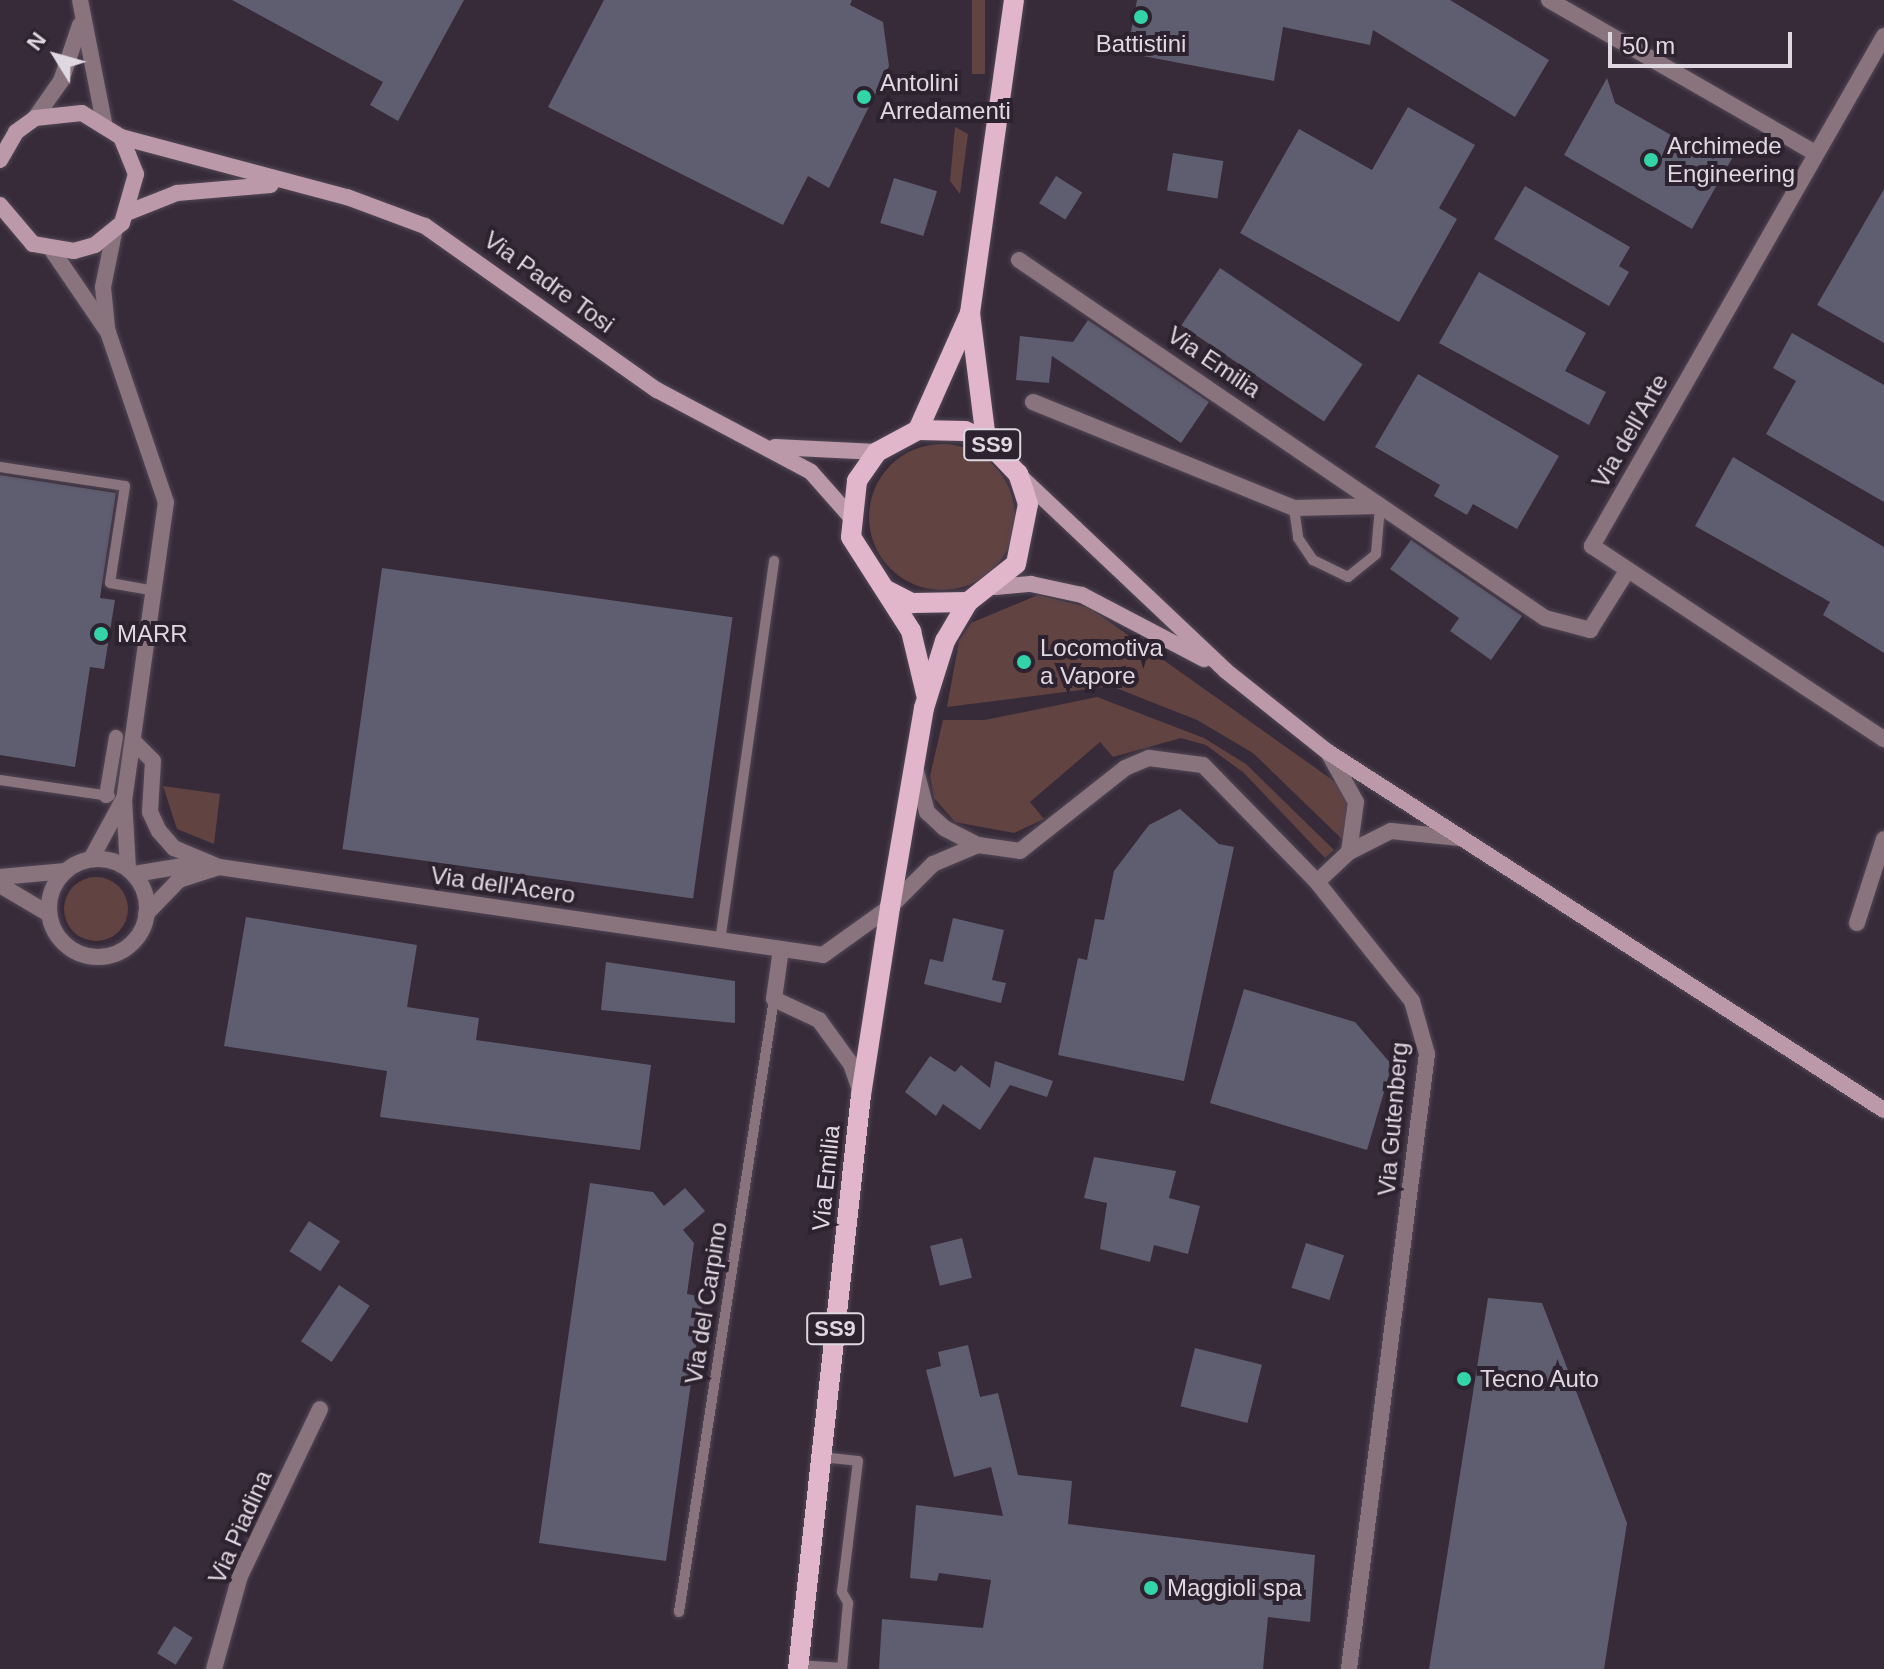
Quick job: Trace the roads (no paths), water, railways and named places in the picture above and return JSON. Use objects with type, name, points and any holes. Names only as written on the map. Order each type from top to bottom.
[{"type":"main road","name":"SS9","points":[[886,590],[912,603],[968,602],[995,587],[1027,535],[1018,474],[986,440],[970,313],[1014,0]]},
{"type":"main road","name":"Via Padre Tosi","points":[[0,160],[8,134],[35,118],[70,112],[104,122],[121,137],[425,226],[657,390],[769,446],[829,487],[849,515]]},
{"type":"main road","name":"Via Padre Tosi","points":[[114,233],[129,212],[136,174],[121,137]]},
{"type":"main road","name":"Via Padre Tosi","points":[[129,212],[177,193],[288,184]]},
{"type":"main road","name":"Via Padre Tosi","points":[[0,205],[17,232],[52,250]]},
{"type":"main road","points":[[52,250],[74,251],[114,233]]},
{"type":"main road","name":"SS9","points":[[918,430],[970,313]]},
{"type":"main road","name":"Via Emilia","points":[[927,696],[911,631],[886,590],[858,557],[849,515],[857,481],[877,452],[918,430],[953,429],[986,440]]},
{"type":"main road","name":"Via Padre Tosi","points":[[769,446],[877,452]]},
{"type":"main road","points":[[1018,474],[1226,671],[1328,752],[1884,1110]]},
{"type":"main road","points":[[995,587],[1031,584],[1082,595],[1226,671]]},
{"type":"main road","name":"Via Emilia","points":[[798,1667],[861,1095],[890,907],[927,696],[945,641],[968,602]]},
{"type":"street","points":[[80,0],[81,24],[104,122]]},
{"type":"street","points":[[1549,0],[1569,5],[1815,153]]},
{"type":"street","points":[[35,118],[61,81],[81,24]]},
{"type":"street","name":"Via dell'Arte","points":[[1884,36],[1879,56],[1815,153],[1592,546],[1884,739]]},
{"type":"street","name":"Via Padre Tosi","points":[[108,332],[103,287],[114,233]]},
{"type":"street","name":"Via Padre Tosi","points":[[52,250],[108,332],[163,479],[156,591],[124,799],[131,872],[146,914]]},
{"type":"street","name":"Via Emilia","points":[[1019,260],[1380,506],[1571,629],[1590,630],[1627,571]]},
{"type":"street","points":[[1033,402],[1294,508],[1380,506]]},
{"type":"street","points":[[106,796],[116,737]]},
{"type":"street","name":"Via dell'Acero","points":[[135,743],[153,761],[150,812],[159,831],[201,863]]},
{"type":"street","points":[[1328,752],[1356,802],[1349,852]]},
{"type":"street","name":"Via Gutenberg","points":[[915,767],[927,812],[978,845],[1020,851],[1125,768],[1176,757],[1203,765],[1317,882],[1412,1001],[1427,1054],[1349,1669]]},
{"type":"street","name":"Via Padre Tosi","points":[[91,859],[124,799]]},
{"type":"street","points":[[1317,882],[1349,852],[1391,831],[1460,838]]},
{"type":"street","points":[[1857,923],[1884,839]]},
{"type":"street","points":[[890,907],[933,864],[978,845]]},
{"type":"street","points":[[0,877],[66,871],[91,859],[131,872]]},
{"type":"street","name":"Via dell'Acero","points":[[131,872],[201,863],[823,955],[890,907]]},
{"type":"street","name":"Via dell'Acero","points":[[146,914],[179,880],[219,867]]},
{"type":"street","points":[[49,914],[52,890],[66,871]]},
{"type":"street","points":[[0,885],[49,914],[67,946],[91,956],[127,947],[146,914]]},
{"type":"street","points":[[781,949],[774,999],[819,1020],[851,1064],[861,1095]]},
{"type":"street","name":"Via Piadina","points":[[214,1669],[240,1576],[320,1409]]},
{"type":"lane","points":[[0,467],[125,486],[110,583],[156,591]]},
{"type":"lane","points":[[1294,508],[1298,538],[1313,560],[1348,577],[1376,554],[1380,506]]},
{"type":"lane","points":[[720,941],[774,561]]},
{"type":"lane","points":[[0,780],[124,799]]},
{"type":"lane","name":"Via del Carpino","points":[[679,1612],[774,999]]},
{"type":"lane","points":[[798,1667],[842,1669],[848,1603],[842,1592],[858,1461],[821,1457]]},
{"type":"place","name":"Battistini","points":[[1141,17]]},
{"type":"place","name":"Antolini Arredamenti","points":[[864,97]]},
{"type":"place","name":"Archimede Engineering","points":[[1651,160]]},
{"type":"place","name":"MARR","points":[[101,634]]},
{"type":"place","name":"Locomotiva a Vapore","points":[[1024,662]]},
{"type":"place","name":"Tecno Auto","points":[[1464,1379]]},
{"type":"place","name":"Maggioli spa","points":[[1151,1588]]}]
